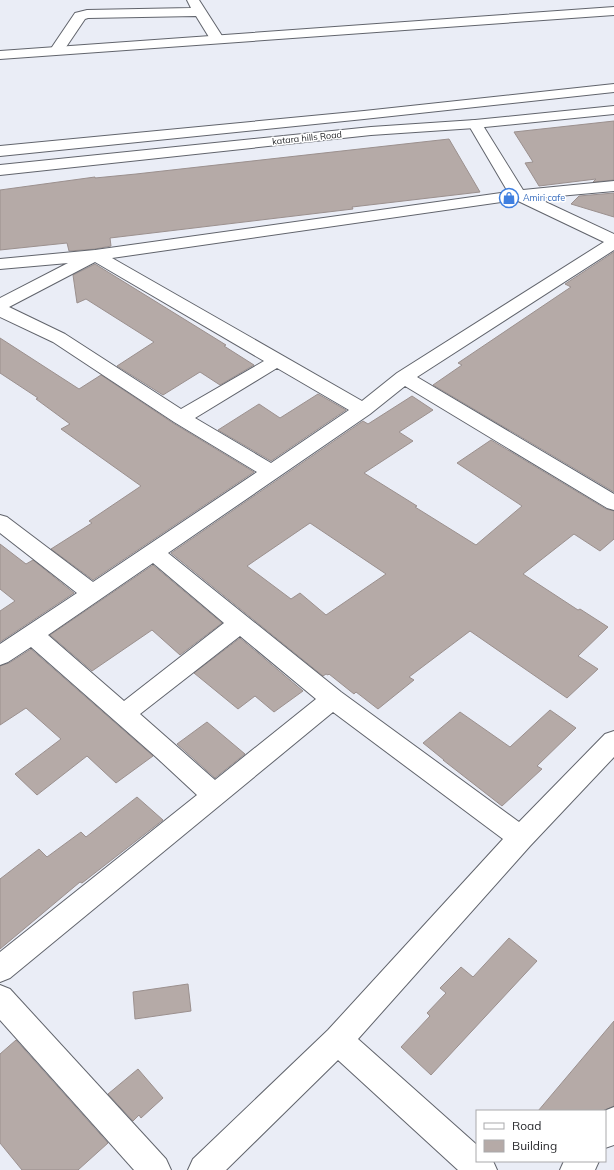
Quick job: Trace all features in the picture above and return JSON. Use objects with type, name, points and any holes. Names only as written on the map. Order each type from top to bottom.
[{"type":"street","points":[[192,0],[217,39]]},
{"type":"street","points":[[0,55],[614,11]]},
{"type":"street","points":[[57,50],[80,16],[87,14],[200,12]]},
{"type":"street","points":[[0,151],[364,116],[614,88]]},
{"type":"street","name":"katara hills Road","points":[[0,170],[371,131],[475,124],[614,110]]},
{"type":"street","points":[[364,116],[371,131]]},
{"type":"street","points":[[475,124],[518,195],[614,240]]},
{"type":"street","points":[[0,264],[95,255],[518,195],[614,186]]},
{"type":"street","points":[[0,656],[363,410],[404,377],[614,243]]},
{"type":"street","points":[[0,306],[95,255]]},
{"type":"street","points":[[95,255],[363,410]]},
{"type":"street","points":[[0,310],[59,338],[181,418],[271,472]]},
{"type":"street","points":[[181,418],[278,360]]},
{"type":"street","points":[[404,377],[614,503]]},
{"type":"street","points":[[0,522],[93,594]]},
{"type":"street","points":[[152,552],[333,699],[521,838]]},
{"type":"street","points":[[124,714],[240,623]]},
{"type":"street","points":[[32,635],[124,714],[214,795]]},
{"type":"street","points":[[0,969],[333,699]]},
{"type":"street","points":[[204,1170],[338,1040],[521,838],[614,741]]},
{"type":"street","points":[[0,999],[155,1170]]},
{"type":"street","points":[[338,1040],[481,1170]]},
{"type":"street","points":[[606,1132],[614,1122]]},
{"type":"street","points":[[576,1170],[582,1162]]},
{"type":"building","points":[[614,121],[614,180],[593,182],[596,179],[539,186],[525,163],[533,162],[514,132]]},
{"type":"building","points":[[449,139],[480,192],[352,207],[353,209],[110,238],[111,246],[95,249],[69,251],[67,243],[0,250],[0,190],[95,177],[136,174]]},
{"type":"building","points":[[614,193],[614,217],[571,204],[579,196]]},
{"type":"building","points":[[614,252],[614,492],[433,385],[462,365],[458,363],[571,287],[565,284]]},
{"type":"building","points":[[95,264],[226,345],[224,346],[254,365],[220,385],[200,372],[163,395],[117,366],[154,342],[86,299],[77,303],[73,275]]},
{"type":"building","points":[[0,338],[79,389],[101,375],[173,423],[254,472],[93,580],[51,549],[92,523],[89,521],[141,486],[61,429],[70,424],[36,399],[38,398],[0,373]]},
{"type":"building","points":[[318,394],[346,410],[271,461],[218,430],[259,404],[280,418]]},
{"type":"building","points":[[412,396],[433,410],[399,432],[413,441],[364,473],[476,545],[522,506],[457,463],[491,440],[606,509],[614,511],[614,539],[600,551],[574,534],[523,574],[578,610],[580,609],[608,627],[578,656],[598,669],[567,698],[470,631],[409,677],[414,680],[378,709],[356,692],[354,694],[329,674],[323,676],[171,553],[363,421],[368,424]],"holes":[[[310,523],[386,574],[326,615],[300,593],[291,599],[247,566]]]},
{"type":"building","points":[[0,544],[26,564],[33,560],[74,593],[0,642],[0,611],[15,601],[0,589]]},
{"type":"building","points":[[153,565],[222,623],[180,655],[152,630],[92,671],[50,635]]},
{"type":"building","points":[[240,638],[303,691],[274,712],[255,696],[238,709],[194,673]]},
{"type":"building","points":[[31,649],[153,756],[116,783],[87,756],[37,795],[15,774],[61,739],[26,708],[0,725],[0,666],[9,663]]},
{"type":"building","points":[[550,710],[576,728],[537,766],[542,769],[502,806],[423,743],[460,712],[510,747]]},
{"type":"building","points":[[207,722],[245,754],[215,778],[177,744]]},
{"type":"building","points":[[137,797],[163,820],[82,883],[80,882],[0,949],[0,879],[39,849],[47,857],[81,832],[86,837]]},
{"type":"building","points":[[509,938],[537,961],[431,1075],[401,1047],[430,1016],[427,1013],[446,993],[440,988],[461,967],[473,977]]},
{"type":"building","points":[[188,984],[191,1011],[135,1019],[133,992]]},
{"type":"building","points":[[614,1021],[614,1106],[605,1110],[539,1110]]},
{"type":"building","points":[[16,1040],[108,1143],[78,1170],[22,1170],[0,1143],[0,1054]]},
{"type":"building","points":[[138,1069],[163,1098],[141,1118],[139,1115],[133,1121],[108,1094]]},
{"type":"place","name":"Amiri cafe","points":[[509,198]]}]
